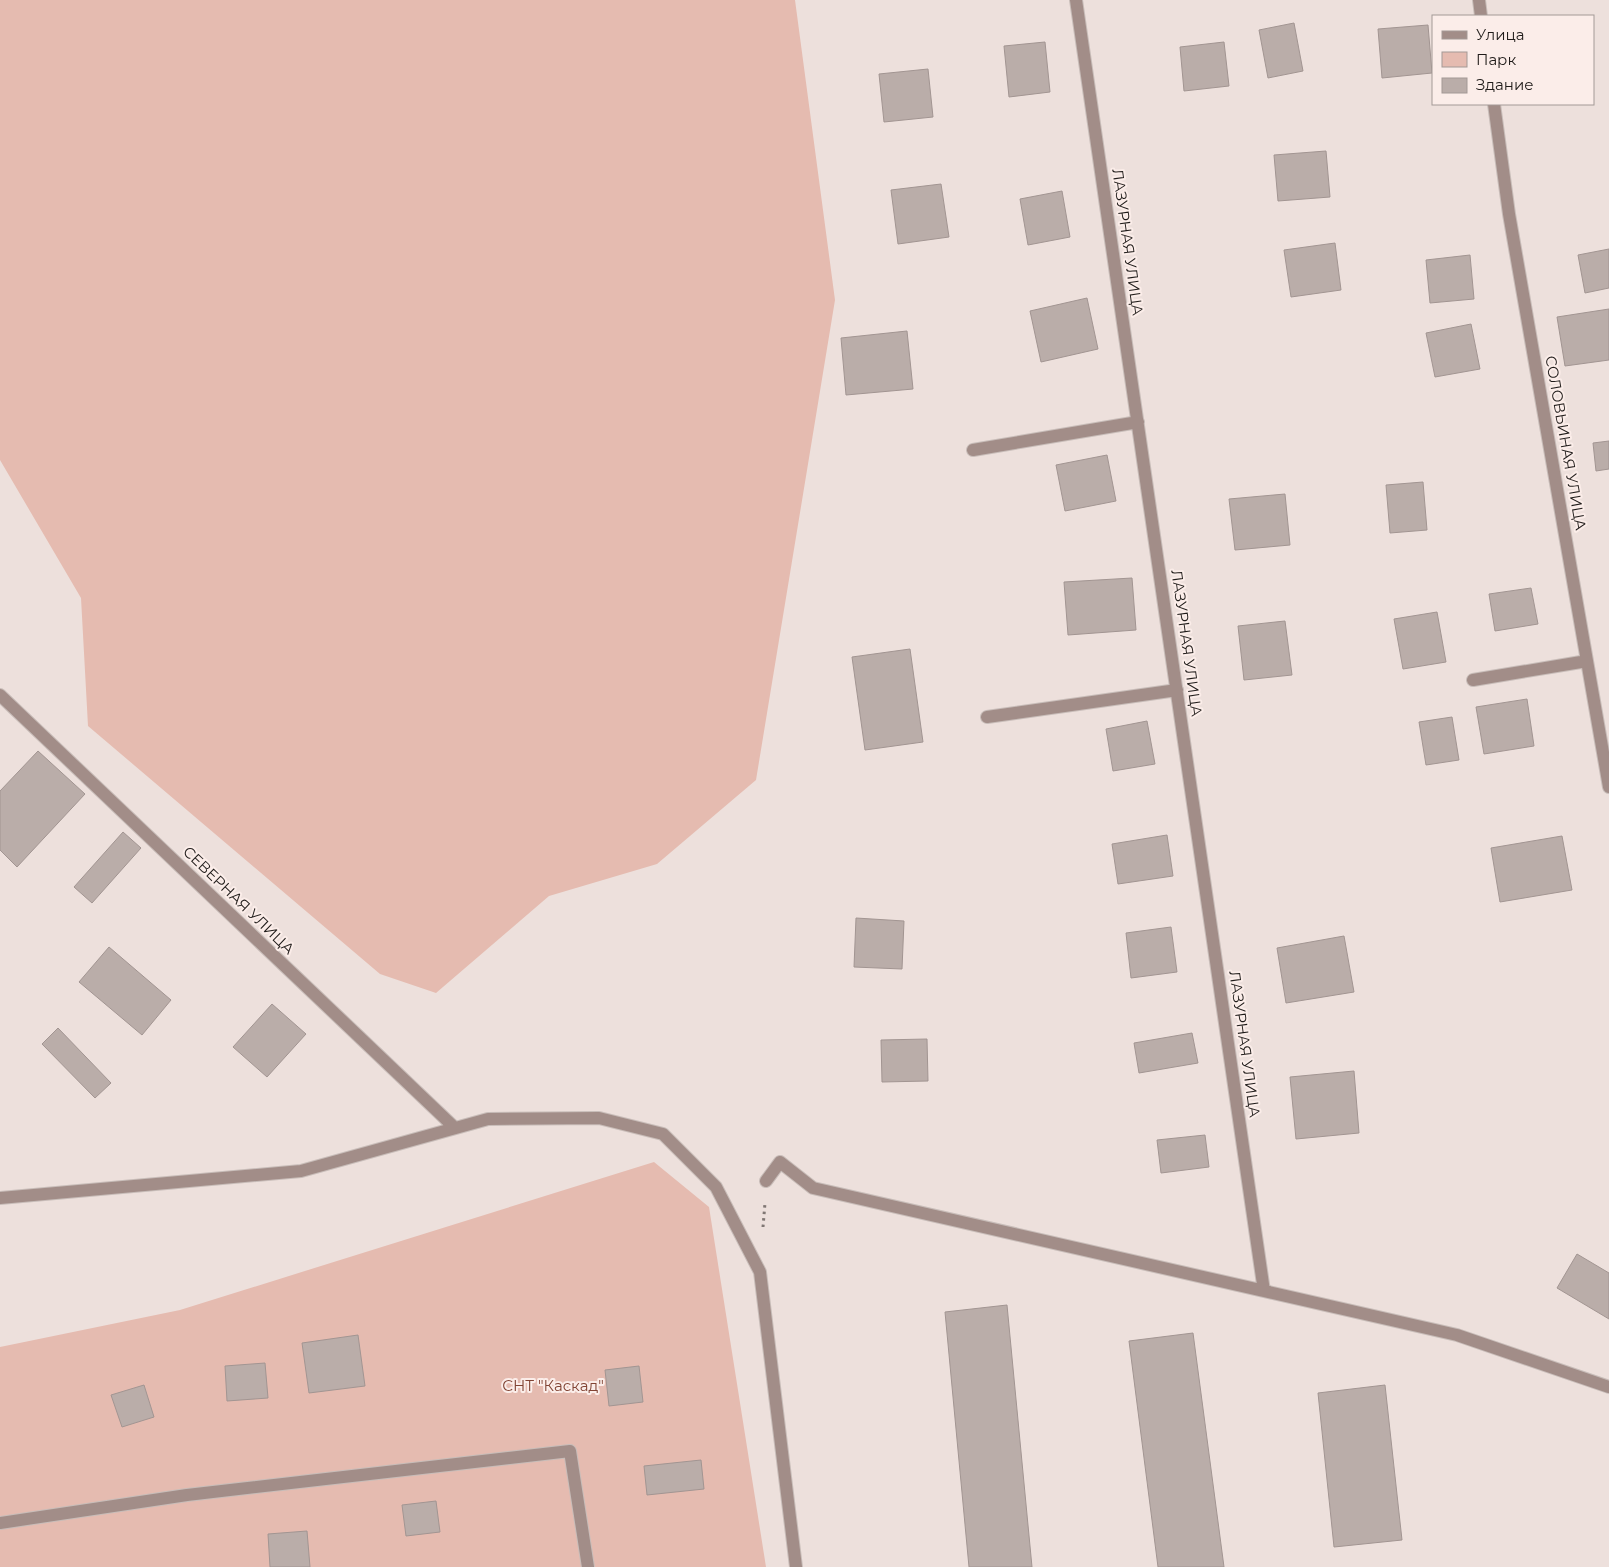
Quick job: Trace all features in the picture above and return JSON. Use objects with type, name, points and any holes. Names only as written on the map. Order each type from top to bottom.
[{"type":"street","name":"ЛАЗУРНАЯ УЛИЦА","points":[[1076,0],[1264,1291]]},
{"type":"street","points":[[1479,0],[1481,15]]},
{"type":"street","name":"СОЛОВЬИНАЯ УЛИЦА","points":[[1494,105],[1509,214],[1609,787]]},
{"type":"street","points":[[973,450],[1138,422]]},
{"type":"street","points":[[1473,680],[1587,661]]},
{"type":"street","points":[[987,717],[1177,690]]},
{"type":"street","name":"СЕВЕРНАЯ УЛИЦА","points":[[0,695],[455,1128]]},
{"type":"street","points":[[0,1198],[301,1170],[488,1119],[599,1118],[663,1134],[716,1186],[760,1272],[796,1567]]},
{"type":"street","points":[[766,1181],[780,1162],[813,1188],[1457,1335],[1609,1387]]},
{"type":"street","points":[[0,1523],[186,1495],[570,1451],[588,1567]]},
{"type":"green space","points":[[0,0],[795,0],[835,300],[756,780],[657,864],[549,896],[436,993],[380,974],[88,726],[81,598],[0,460]]},
{"type":"green space","name":"СНТ \"Каскад\"","points":[[654,1162],[709,1207],[766,1567],[0,1567],[0,1347],[180,1310]]},
{"type":"building","points":[[1294,23],[1303,71],[1268,78],[1259,30]]},
{"type":"building","points":[[1428,25],[1432,73],[1382,78],[1378,29]]},
{"type":"building","points":[[1045,42],[1050,92],[1009,97],[1004,46]]},
{"type":"building","points":[[1224,42],[1229,86],[1184,91],[1180,47]]},
{"type":"building","points":[[928,69],[933,117],[884,122],[879,74]]},
{"type":"building","points":[[1326,151],[1330,197],[1278,201],[1274,155]]},
{"type":"building","points":[[941,184],[949,237],[898,244],[891,190]]},
{"type":"building","points":[[1062,191],[1070,237],[1028,245],[1020,199]]},
{"type":"building","points":[[1335,243],[1341,290],[1291,297],[1284,250]]},
{"type":"building","points":[[1609,249],[1609,288],[1585,293],[1578,255]]},
{"type":"building","points":[[1470,255],[1474,299],[1430,303],[1426,260]]},
{"type":"building","points":[[1087,298],[1098,349],[1041,362],[1030,311]]},
{"type":"building","points":[[1609,309],[1609,360],[1565,366],[1557,317]]},
{"type":"building","points":[[1471,324],[1480,369],[1435,377],[1426,333]]},
{"type":"building","points":[[907,331],[913,389],[846,395],[841,338]]},
{"type":"building","points":[[1609,441],[1609,469],[1596,471],[1593,443]]},
{"type":"building","points":[[1107,455],[1116,501],[1065,511],[1056,465]]},
{"type":"building","points":[[1423,482],[1427,530],[1390,533],[1386,485]]},
{"type":"building","points":[[1285,494],[1290,545],[1235,550],[1229,499]]},
{"type":"building","points":[[1132,578],[1136,630],[1068,635],[1064,582]]},
{"type":"building","points":[[1531,588],[1538,624],[1495,631],[1489,594]]},
{"type":"building","points":[[1437,612],[1446,662],[1403,669],[1394,619]]},
{"type":"building","points":[[1285,621],[1292,675],[1244,680],[1238,626]]},
{"type":"building","points":[[910,649],[923,742],[865,750],[852,657]]},
{"type":"building","points":[[1527,699],[1534,746],[1484,754],[1476,707]]},
{"type":"building","points":[[1452,717],[1459,760],[1426,765],[1419,722]]},
{"type":"building","points":[[1147,721],[1155,764],[1113,771],[1106,729]]},
{"type":"building","points":[[38,751],[85,794],[17,867],[0,850],[0,791]]},
{"type":"building","points":[[123,832],[141,848],[92,903],[74,887]]},
{"type":"building","points":[[1167,835],[1173,876],[1118,884],[1112,844]]},
{"type":"building","points":[[1562,836],[1572,890],[1500,902],[1491,848]]},
{"type":"building","points":[[856,918],[904,921],[902,969],[854,967]]},
{"type":"building","points":[[1171,927],[1177,972],[1131,978],[1126,933]]},
{"type":"building","points":[[1344,936],[1354,992],[1286,1003],[1277,948]]},
{"type":"building","points":[[109,947],[171,1000],[142,1035],[79,982]]},
{"type":"building","points":[[272,1004],[306,1034],[267,1077],[233,1047]]},
{"type":"building","points":[[58,1028],[111,1083],[95,1098],[42,1044]]},
{"type":"building","points":[[1192,1033],[1198,1063],[1139,1073],[1134,1043]]},
{"type":"building","points":[[927,1039],[928,1081],[882,1082],[881,1040]]},
{"type":"building","points":[[1354,1071],[1359,1133],[1296,1139],[1290,1077]]},
{"type":"building","points":[[1205,1135],[1209,1167],[1161,1173],[1157,1140]]},
{"type":"building","points":[[1577,1254],[1609,1273],[1609,1319],[1557,1288]]},
{"type":"building","points":[[1007,1305],[1032,1567],[969,1567],[945,1312]]},
{"type":"building","points":[[1193,1333],[1224,1567],[1158,1567],[1129,1341]]},
{"type":"building","points":[[358,1335],[365,1386],[309,1393],[302,1343]]},
{"type":"building","points":[[265,1363],[268,1398],[227,1401],[225,1366]]},
{"type":"building","points":[[639,1366],[643,1402],[609,1406],[605,1370]]},
{"type":"building","points":[[144,1385],[154,1417],[122,1427],[111,1395]]},
{"type":"building","points":[[1385,1385],[1402,1540],[1334,1547],[1318,1393]]},
{"type":"building","points":[[701,1460],[704,1489],[647,1495],[644,1466]]},
{"type":"building","points":[[436,1501],[440,1532],[406,1536],[402,1505]]},
{"type":"building","points":[[307,1531],[310,1567],[270,1567],[268,1534]]}]
